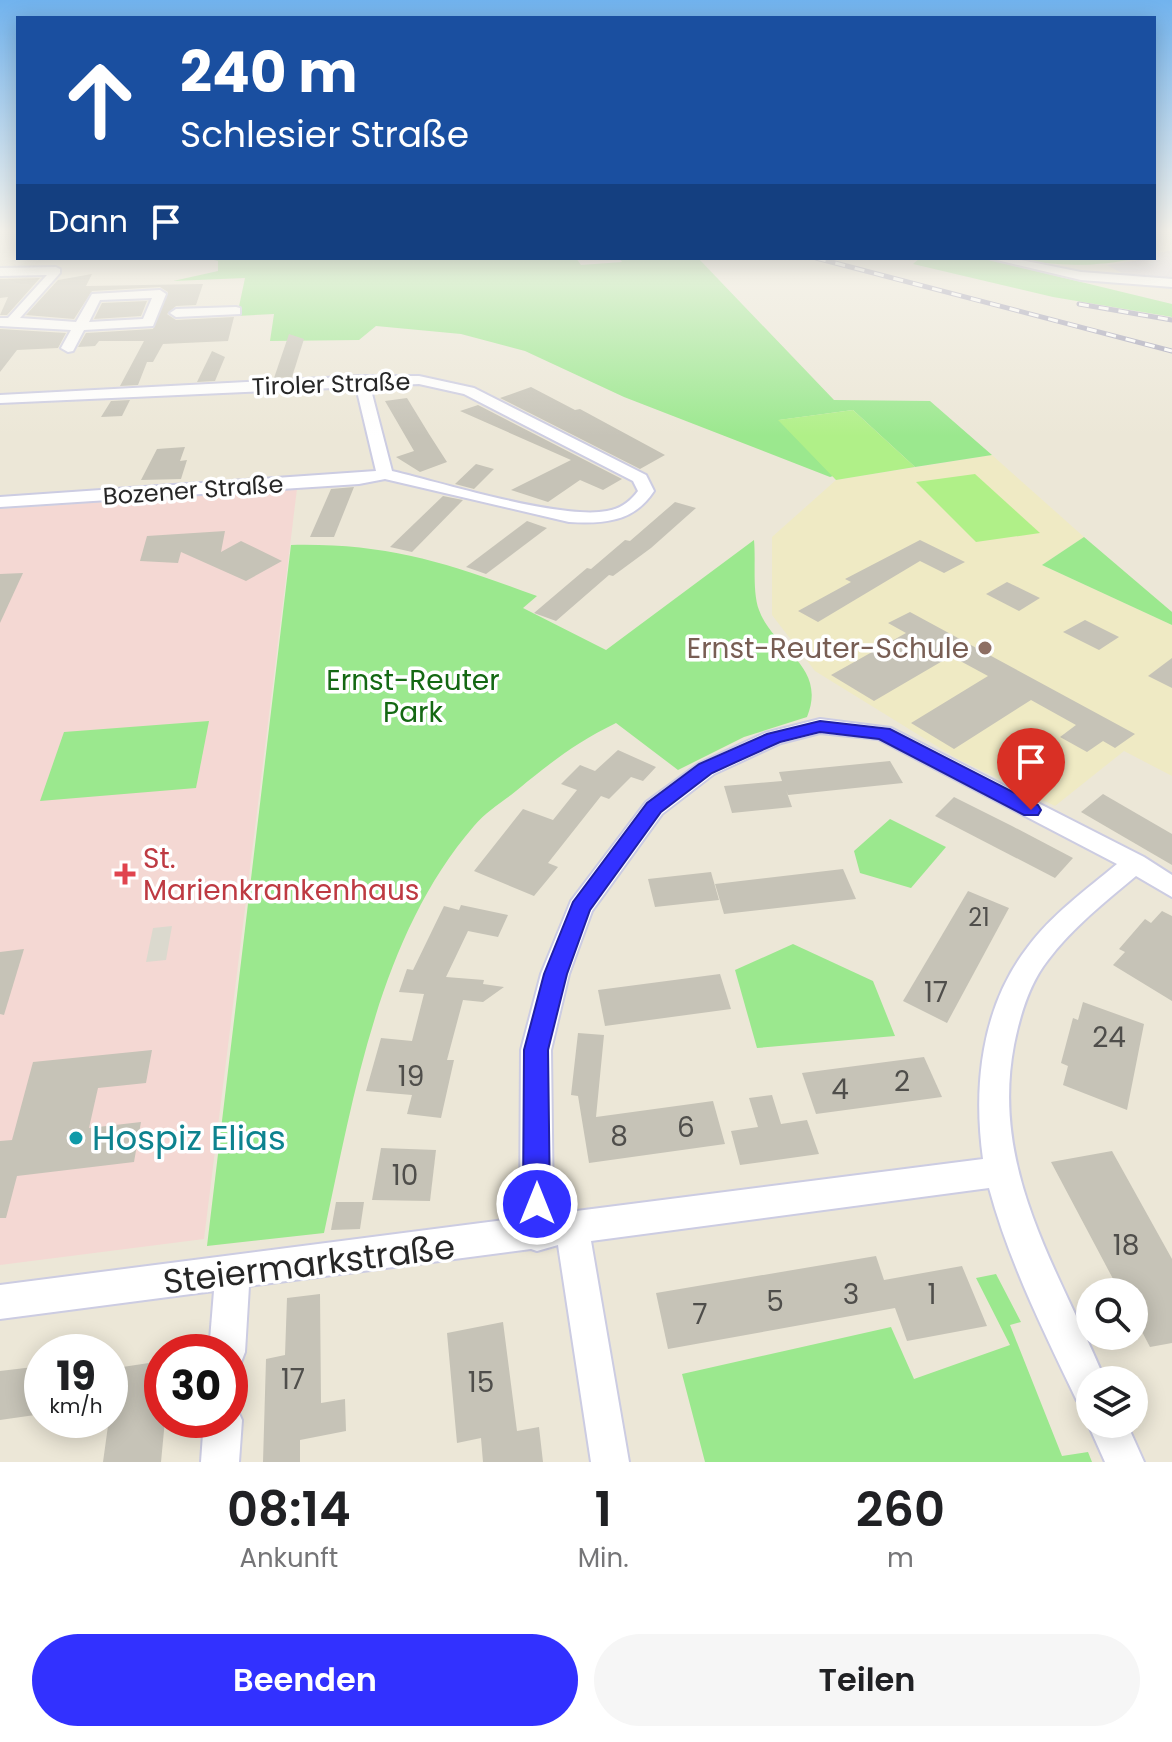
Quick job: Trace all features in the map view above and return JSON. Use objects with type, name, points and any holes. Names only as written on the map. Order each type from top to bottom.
[{"type":"street","points":[[6,322],[29,299]]},
{"type":"street","points":[[68,348],[95,299]]},
{"type":"street","points":[[150,319],[158,299]]},
{"type":"street","points":[[6,322],[80,326],[150,319],[172,322],[176,313],[236,311]]},
{"type":"street","points":[[361,380],[385,474]]},
{"type":"street","name":"Tiroler Straße","points":[[0,399],[361,380],[419,380],[469,391],[640,478]]},
{"type":"street","name":"Bozener Straße","points":[[0,502],[359,479],[385,474],[569,517],[593,519],[616,515],[640,502],[646,491],[640,478]]},
{"type":"street","points":[[537,1235],[536,1050],[555,974],[580,908],[654,808],[706,769],[773,738],[820,726],[883,733],[1135,863],[1172,888]]},
{"type":"street","points":[[1080,1366],[1024,1249],[998,1172],[993,1108],[997,1048],[1014,994],[1036,956],[1070,918],[1135,863]]},
{"type":"street","name":"Steiermarkstraße","points":[[0,1302],[232,1275],[998,1172]]},
{"type":"street","points":[[572,1229],[610,1462]]},
{"type":"street","points":[[228,1334],[232,1275]]},
{"type":"street","points":[[220,1462],[222,1438]]},
{"type":"street","points":[[1114,1438],[1125,1462]]},
{"type":"shaded area","name":"Ernst-Reuter-Schule","points":[[992,455],[1084,537],[1042,565],[1172,625],[1172,776],[1124,751],[1055,806],[956,758],[815,671],[772,615],[772,537],[836,480]]},
{"type":"shaded area","name":"St. Marienkrankenhaus","points":[[297,489],[204,1239],[0,1265],[0,509]]},
{"type":"shaded area","points":[[172,926],[166,960],[146,962],[153,928]]},
{"type":"green space","points":[[241,299],[737,299],[834,400],[930,401],[992,455],[915,467],[853,410],[779,420],[833,476],[830,477],[624,397],[525,351],[461,334],[376,326],[359,340],[270,341],[274,314],[237,316]]},
{"type":"green space","points":[[1066,299],[1152,299],[1172,304],[1172,317]]},
{"type":"green space","points":[[853,410],[915,467],[836,480],[778,420]]},
{"type":"green space","points":[[975,474],[1040,533],[976,542],[916,482]]},
{"type":"green space","points":[[1084,537],[1172,612],[1172,625],[1042,565]]},
{"type":"green space","name":"Ernst-Reuter Park","points":[[754,540],[759,610],[775,636],[805,671],[812,699],[807,717],[744,737],[678,770],[616,723],[562,755],[482,817],[442,869],[415,917],[393,967],[360,1073],[324,1233],[207,1246],[291,545],[358,547],[417,557],[474,574],[537,596],[523,608],[606,650]]},
{"type":"green space","points":[[209,721],[196,788],[40,801],[64,732]]},
{"type":"green space","points":[[890,819],[946,847],[911,888],[860,873],[854,851]]},
{"type":"green space","points":[[793,944],[873,981],[895,1036],[757,1048],[735,970]]},
{"type":"green space","points":[[996,1274],[1021,1322],[1010,1325],[1062,1456],[1088,1452],[1092,1462],[705,1462],[682,1374],[891,1327],[914,1379],[1010,1345],[976,1278]]},
{"type":"building","points":[[7,299],[21,299],[7,315],[0,315]]},
{"type":"building","points":[[40,299],[87,299],[74,319],[26,315]]},
{"type":"building","points":[[165,299],[198,299],[196,305],[176,306],[167,314],[176,320],[234,317],[228,341],[163,344],[153,362],[147,362],[138,385],[120,386],[144,341],[99,341],[95,346],[78,347],[86,333],[153,329]]},
{"type":"building","points":[[147,301],[141,316],[94,319],[102,303]]},
{"type":"building","points":[[0,329],[66,333],[58,348],[17,350],[0,372]]},
{"type":"building","points":[[289,334],[304,339],[292,377],[274,378]]},
{"type":"building","points":[[212,351],[225,357],[215,381],[197,382]]},
{"type":"building","points":[[531,387],[575,410],[580,409],[665,455],[640,469],[500,398]]},
{"type":"building","points":[[407,398],[447,462],[420,472],[396,457],[414,451],[385,401]]},
{"type":"building","points":[[130,400],[122,416],[101,417],[111,401]]},
{"type":"building","points":[[478,405],[622,479],[603,490],[580,480],[548,502],[511,490],[571,460],[460,411]]},
{"type":"building","points":[[185,447],[180,461],[187,460],[181,479],[141,480],[157,449]]},
{"type":"building","points":[[476,464],[494,469],[474,489],[455,484]]},
{"type":"building","points":[[354,487],[334,537],[310,537],[331,489]]},
{"type":"building","points":[[443,496],[463,500],[412,552],[390,547]]},
{"type":"building","points":[[675,502],[696,508],[651,548],[613,576],[609,575],[556,621],[534,613],[587,568],[591,569],[625,540],[630,541]]},
{"type":"building","points":[[527,521],[547,528],[486,574],[466,567]]},
{"type":"building","points":[[225,531],[221,552],[241,541],[282,561],[246,581],[181,552],[178,563],[140,561],[147,536]]},
{"type":"building","points":[[920,540],[965,562],[944,573],[920,561],[818,622],[798,611],[851,582],[845,579]]},
{"type":"building","points":[[23,573],[0,623],[0,574]]},
{"type":"building","points":[[1007,582],[1040,598],[1019,611],[986,594]]},
{"type":"building","points":[[910,612],[1135,734],[1115,748],[1103,741],[1087,752],[1060,737],[1076,725],[1031,700],[954,749],[911,723],[988,676],[951,656],[874,701],[831,675],[906,633],[888,623]]},
{"type":"building","points":[[1085,620],[1119,637],[1099,650],[1063,632]]},
{"type":"building","points":[[1172,658],[1172,688],[1148,676]]},
{"type":"building","points":[[618,750],[656,767],[643,781],[631,777],[609,799],[601,796],[548,863],[558,867],[534,896],[474,871],[523,809],[553,820],[577,790],[561,784],[580,765],[595,771]]},
{"type":"building","points":[[890,761],[903,783],[788,795],[786,790],[792,807],[732,813],[724,786],[782,781],[779,772]]},
{"type":"building","points":[[1103,794],[1172,834],[1172,865],[1081,812]]},
{"type":"building","points":[[954,797],[1073,858],[1055,878],[935,816]]},
{"type":"building","points":[[843,869],[856,899],[724,914],[715,884]]},
{"type":"building","points":[[711,872],[719,900],[655,907],[648,879]]},
{"type":"building","points":[[968,891],[1009,908],[947,1023],[903,1001]]},
{"type":"building","points":[[461,905],[508,915],[498,937],[468,931],[446,977],[484,980],[483,984],[504,987],[483,1002],[463,1000],[447,1060],[454,1060],[441,1118],[407,1114],[412,1095],[366,1091],[381,1038],[412,1041],[424,994],[399,992],[407,969],[413,970],[444,906],[459,910]]},
{"type":"building","points":[[1162,911],[1172,916],[1172,1001],[1113,965],[1125,952],[1119,949],[1145,919],[1151,923]]},
{"type":"building","points":[[24,949],[4,1015],[0,1014],[0,952]]},
{"type":"building","points":[[720,974],[731,1009],[605,1026],[598,990]]},
{"type":"building","points":[[1083,1002],[1144,1024],[1127,1110],[1063,1085],[1068,1066],[1061,1063],[1073,1018],[1078,1020]]},
{"type":"building","points":[[578,1033],[604,1035],[596,1117],[713,1101],[725,1144],[589,1163],[578,1096],[571,1095]]},
{"type":"building","name":"Hospiz Elias","points":[[152,1050],[146,1083],[98,1088],[89,1128],[141,1122],[134,1162],[17,1176],[6,1218],[0,1218],[0,1141],[12,1140],[33,1062]]},
{"type":"building","points":[[924,1057],[942,1097],[816,1114],[802,1073]]},
{"type":"building","points":[[772,1095],[781,1124],[807,1120],[819,1154],[740,1165],[731,1131],[758,1127],[749,1098]]},
{"type":"building","points":[[381,1148],[436,1150],[430,1201],[372,1200]]},
{"type":"building","points":[[1112,1151],[1172,1259],[1172,1343],[1150,1347],[1148,1278],[1113,1278],[1051,1162]]},
{"type":"building","points":[[336,1202],[364,1202],[360,1229],[331,1230]]},
{"type":"building","points":[[876,1256],[884,1280],[962,1266],[987,1326],[907,1341],[895,1308],[668,1349],[656,1293]]},
{"type":"building","points":[[320,1294],[321,1403],[345,1399],[346,1431],[300,1440],[300,1462],[263,1462],[266,1359],[285,1355],[287,1298]]},
{"type":"building","points":[[503,1322],[517,1431],[539,1427],[543,1462],[483,1462],[481,1438],[457,1443],[447,1333]]},
{"type":"building","points":[[144,1364],[144,1438],[163,1438],[161,1462],[103,1462],[106,1438],[128,1438],[128,1366]]},
{"type":"building","points":[[24,1368],[24,1417],[0,1420],[0,1371]]},
{"type":"railway","points":[[974,299],[1172,351]]},
{"type":"railway","points":[[1079,304],[1172,320]]},
{"type":"place","name":"Ernst-Reuter-Schule","points":[[985,648]]},
{"type":"place","name":"St. Marienkrankenhaus","points":[[125,874]]},
{"type":"place","name":"Hospiz Elias","points":[[76,1138]]},
{"type":"route","points":[[537,1204],[536,1050],[555,974],[580,908],[654,808],[706,769],[773,738],[820,726],[883,733],[1031,810]]}]
